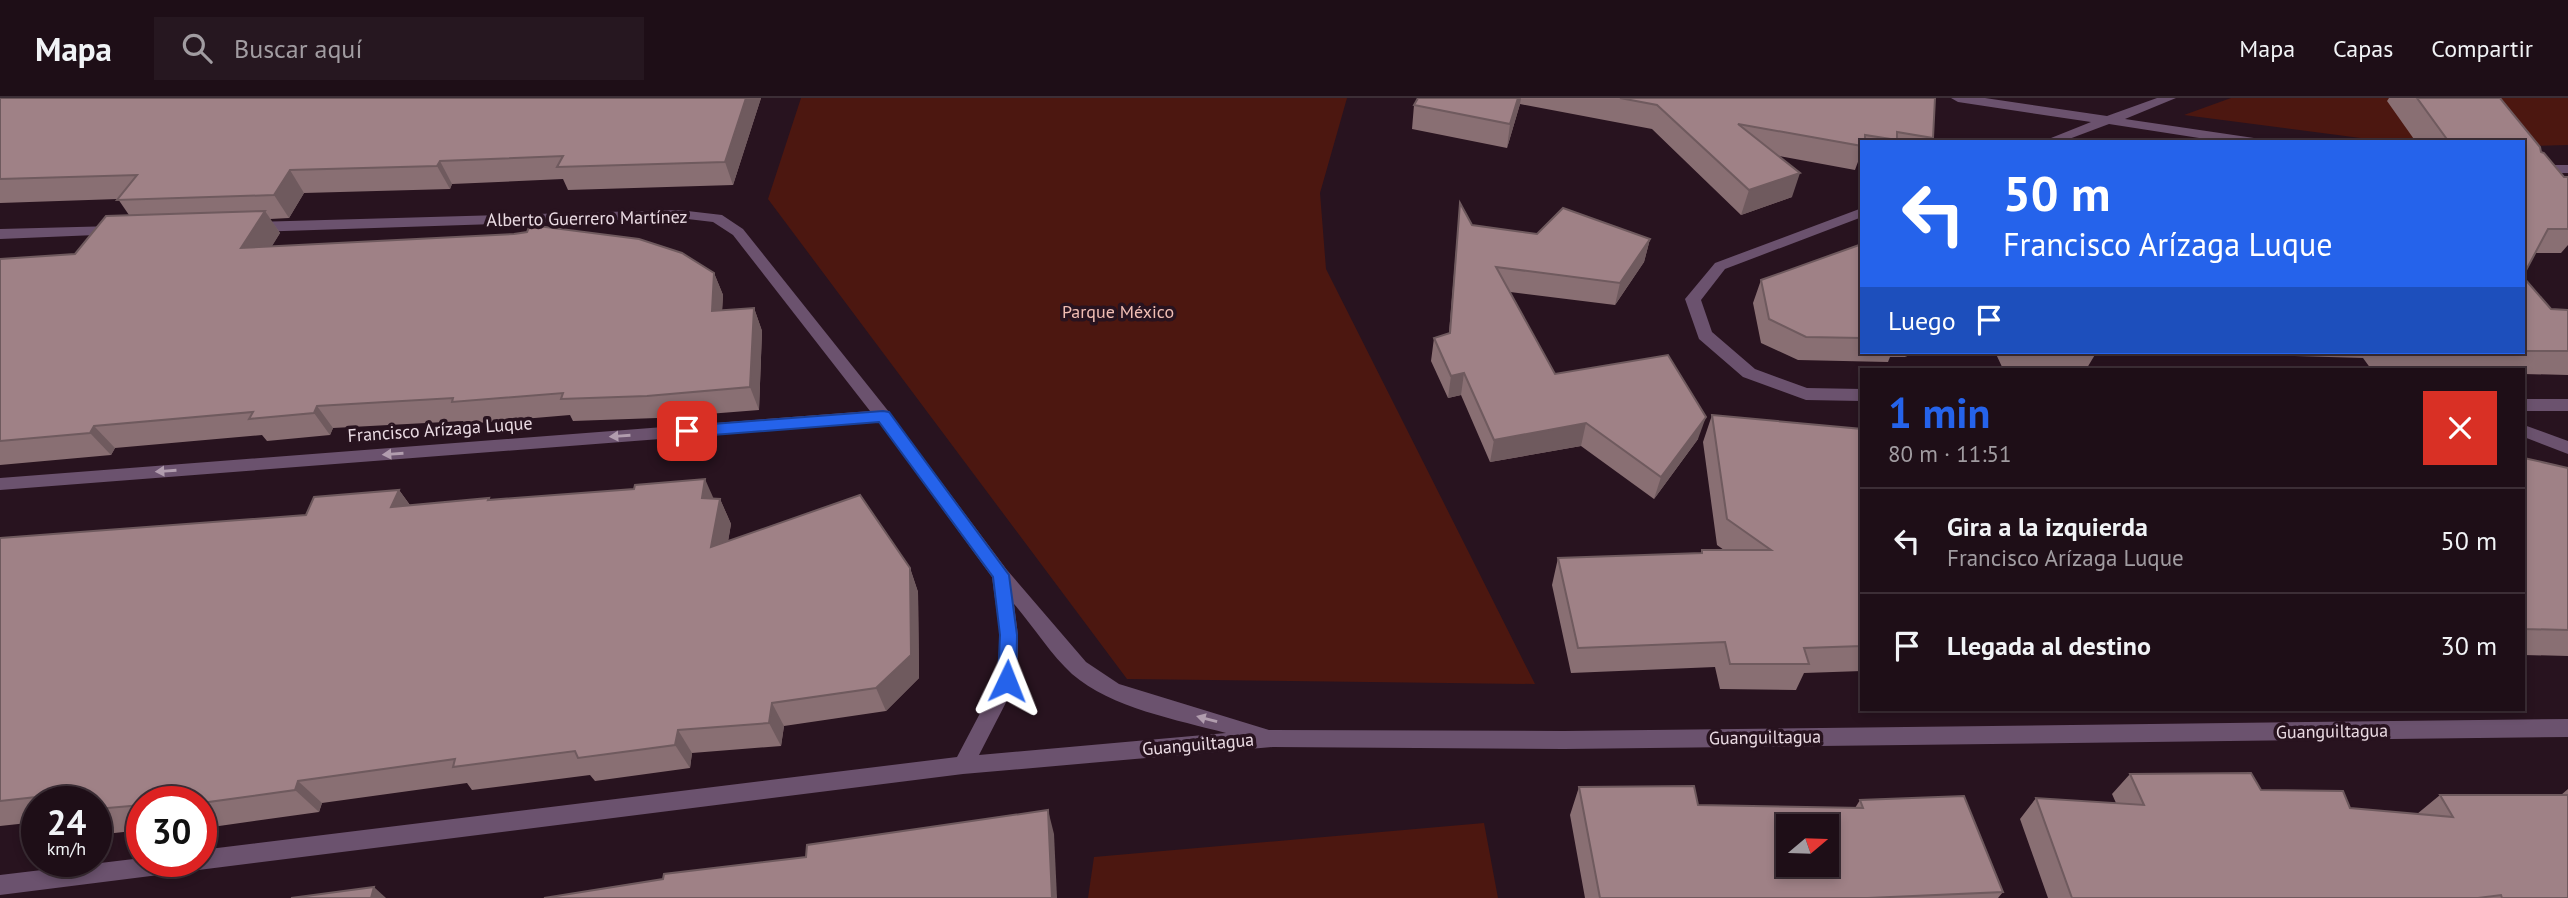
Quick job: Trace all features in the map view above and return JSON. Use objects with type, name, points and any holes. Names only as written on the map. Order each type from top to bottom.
[{"type":"street","points":[[1958,98],[2240,140]]},
{"type":"street","points":[[2053,140],[2169,98]]},
{"type":"street","points":[[2525,169],[2568,169]]},
{"type":"street","points":[[1860,213],[1720,265],[1693,299],[1705,335],[1749,373],[1806,394],[1860,395]]},
{"type":"street","name":"Alberto Guerrero Martínez","points":[[236,227],[679,214],[717,218],[737,232],[883,416],[1001,575],[1079,667],[1112,690],[1171,710],[1273,738]]},
{"type":"street","points":[[0,234],[125,231]]},
{"type":"street","points":[[2525,405],[2568,405]]},
{"type":"street","name":"Francisco Arízaga Luque","points":[[0,484],[883,416]]},
{"type":"street","points":[[2525,431],[2568,447]]},
{"type":"street","name":"Alberto Guerrero Martínez","points":[[962,765],[1007,681],[1009,635],[1001,575]]},
{"type":"street","name":"Guanguiltagua","points":[[217,858],[962,765],[1273,738],[1592,739],[2568,728]]},
{"type":"street","points":[[0,885],[126,869]]},
{"type":"green space","name":"Parque México","points":[[801,98],[1347,98],[1320,193],[1326,269],[1535,684],[1127,679],[768,199]]},
{"type":"green space","points":[[2231,98],[2568,98],[2568,145],[2525,146],[2525,140],[2376,140],[2184,115]]},
{"type":"green space","points":[[1484,823],[1498,898],[1088,898],[1094,857]]},
{"type":"building","points":[[0,98],[746,98],[725,162],[557,167],[563,156],[440,161],[437,166],[290,170],[274,195],[117,200],[137,175],[0,179]]},
{"type":"building","points":[[1418,98],[1518,98],[1510,124],[1414,105]]},
{"type":"building","points":[[1620,98],[1935,98],[1933,138],[1897,132],[1897,140],[1865,135],[1865,140],[1860,140],[1860,146],[1738,124],[1800,173],[1749,190],[1657,105]]},
{"type":"building","points":[[2417,98],[2500,98],[2540,147],[2541,152],[2564,177],[2568,177],[2568,229],[2548,229],[2525,272],[2525,140],[2448,140]]},
{"type":"building","points":[[1460,203],[1472,225],[1537,234],[1563,208],[1650,239],[1620,283],[1496,267],[1555,374],[1668,355],[1706,417],[1661,477],[1586,423],[1494,440],[1464,373],[1451,376],[1434,338],[1450,333]]},
{"type":"building","points":[[265,211],[241,248],[514,234],[527,232],[530,225],[639,239],[682,253],[714,273],[712,311],[754,308],[750,387],[647,396],[561,399],[563,393],[452,402],[453,398],[317,406],[314,413],[249,419],[253,412],[94,426],[90,433],[0,441],[0,259],[75,254],[106,216]]},
{"type":"building","points":[[1860,245],[1860,338],[1806,337],[1769,319],[1761,280]]},
{"type":"building","points":[[2525,279],[2551,309],[2568,310],[2568,351],[2525,351]]},
{"type":"building","points":[[1712,415],[1860,429],[1860,646],[1804,648],[1809,664],[1730,664],[1725,642],[1578,648],[1558,558],[1702,553],[1702,550],[1771,550],[1727,519]]},
{"type":"building","points":[[2525,458],[2568,468],[2568,630],[2525,629]]},
{"type":"building","points":[[705,479],[702,498],[720,499],[711,547],[860,495],[910,568],[911,655],[876,688],[772,703],[769,723],[678,730],[675,745],[578,758],[575,751],[453,767],[455,759],[298,781],[295,790],[217,801],[217,786],[126,786],[126,806],[112,808],[112,786],[21,786],[21,799],[0,801],[0,538],[306,515],[314,497],[399,490],[391,507],[634,489],[635,485]]},
{"type":"building","points":[[2251,773],[2261,790],[2343,791],[2350,808],[2453,817],[2440,795],[2568,795],[2568,898],[2502,898],[2501,895],[2478,898],[2072,898],[2036,798],[2144,805],[2130,774]]},
{"type":"building","points":[[1694,786],[1698,805],[1863,808],[1860,800],[1964,796],[2003,892],[1868,898],[1600,898],[1579,787]]},
{"type":"building","points":[[1048,810],[1052,898],[544,898],[663,879],[664,874],[806,857],[807,845]]},
{"type":"building","points":[[374,887],[371,898],[291,898]]},
{"type":"route","points":[[687,431],[883,416],[1001,575],[1009,635],[1007,681]]}]
